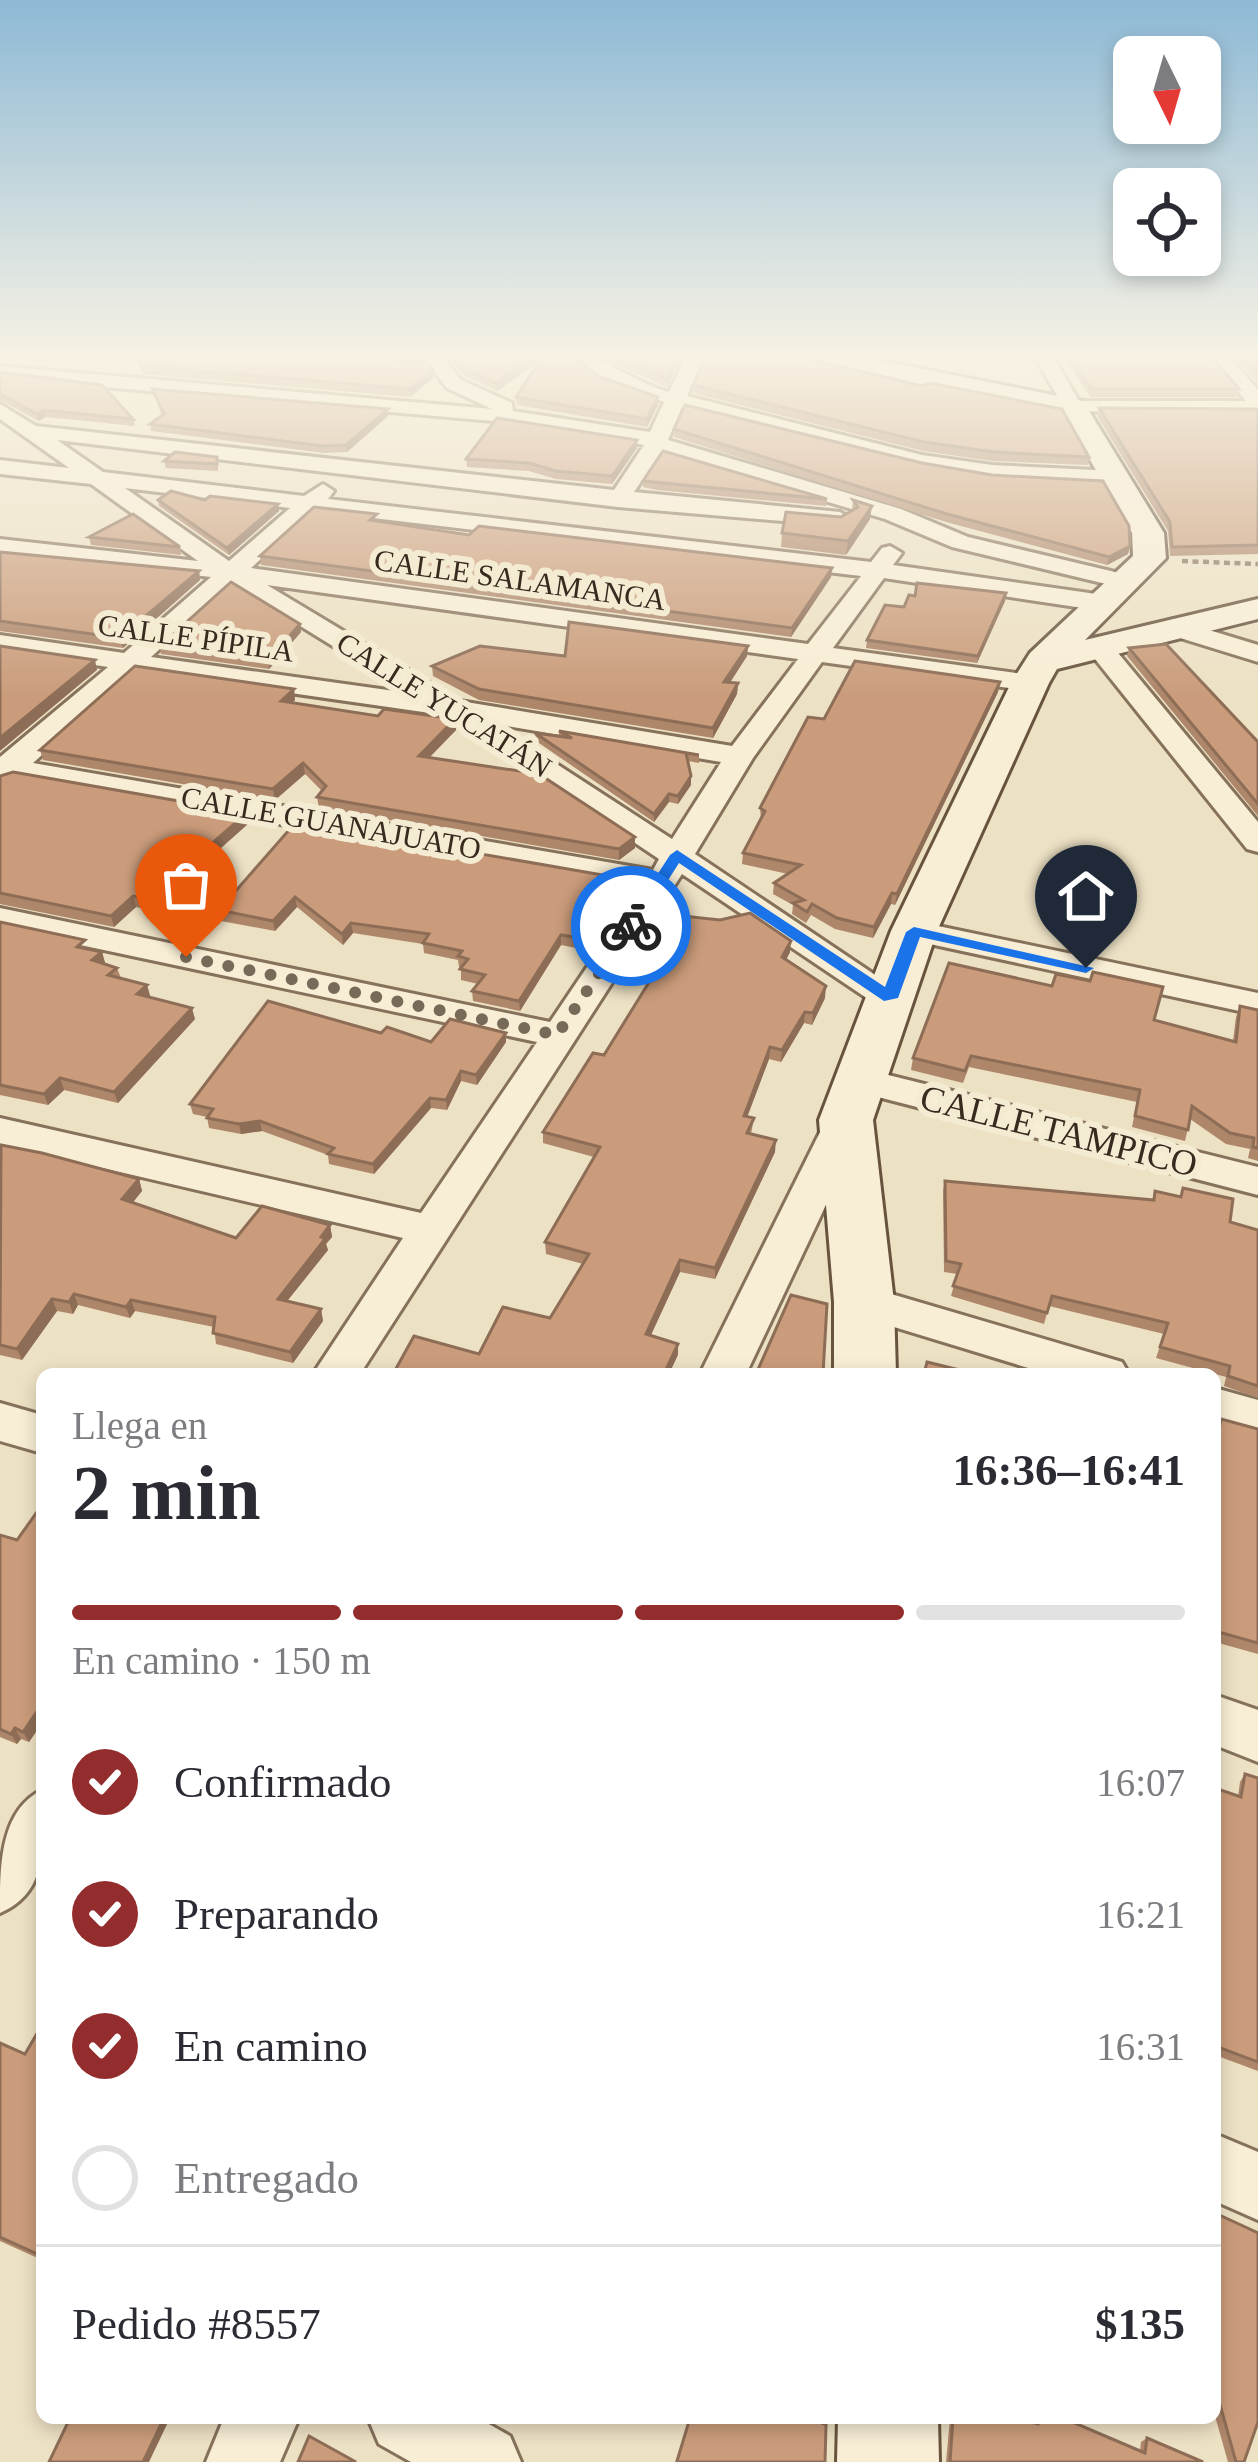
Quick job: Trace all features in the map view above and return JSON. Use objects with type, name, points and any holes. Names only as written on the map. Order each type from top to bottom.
[{"type":"street","points":[[0,467],[876,570],[1126,581]]},
{"type":"street","name":"CALLE YUCATÁN","points":[[83,467],[229,572],[452,708],[670,868],[890,998]]},
{"type":"street","points":[[3,770],[352,467]]},
{"type":"street","points":[[376,467],[618,500],[913,525]]},
{"type":"street","points":[[618,500],[640,467]]},
{"type":"street","points":[[736,467],[893,514],[960,542],[1126,581]]},
{"type":"street","points":[[960,467],[1115,478]]},
{"type":"street","points":[[726,1368],[853,1100],[914,932],[1036,672],[1126,581],[1148,532],[1108,467]]},
{"type":"street","points":[[340,1368],[739,756],[913,525]]},
{"type":"street","name":"CALLE SALAMANCA","points":[[0,546],[229,572],[814,656],[1036,672]]},
{"type":"street","points":[[1036,672],[1173,627],[1249,615]]},
{"type":"street","points":[[1173,627],[1258,654]]},
{"type":"street","name":"CALLE PÍPILA","points":[[0,643],[452,708],[739,756]]},
{"type":"street","points":[[1100,648],[1258,842]]},
{"type":"street","name":"CALLE GUANAJUATO","points":[[3,770],[670,868]]},
{"type":"street","points":[[0,918],[557,1035]]},
{"type":"street","points":[[914,932],[1258,1004]]},
{"type":"street","points":[[853,1100],[865,1368]]},
{"type":"street","name":"CALLE TAMPICO","points":[[853,1100],[1258,1181]]},
{"type":"street","points":[[0,1131],[432,1230]]},
{"type":"street","points":[[864,1302],[1086,1368]]},
{"type":"street","points":[[1221,1408],[1258,1419]]},
{"type":"street","points":[[0,1422],[36,1432]]},
{"type":"street","points":[[1221,1722],[1258,1736]]},
{"type":"street","points":[[1221,2171],[1258,2186]]},
{"type":"street","points":[[243,2462],[259,2424]]},
{"type":"street","points":[[416,2424],[484,2462]]},
{"type":"street","points":[[888,2424],[888,2462]]},
{"type":"path","points":[[1126,581],[1258,564]]},
{"type":"building","points":[[542,467],[618,467],[612,476]]},
{"type":"building","points":[[652,467],[717,467],[827,499],[643,481]]},
{"type":"building","points":[[796,467],[945,467],[992,475],[1103,481],[1129,526],[1130,546],[1109,557]]},
{"type":"building","points":[[1136,467],[1258,467],[1258,545],[1172,547],[1170,522]]},
{"type":"building","points":[[171,491],[205,500],[210,496],[278,504],[227,548],[158,500]]},
{"type":"building","points":[[853,500],[872,506],[848,541],[782,533],[786,512],[841,517],[858,507]]},
{"type":"building","points":[[314,507],[377,514],[370,520],[469,535],[479,526],[832,568],[792,628],[260,556]]},
{"type":"building","points":[[133,514],[180,547],[89,537]]},
{"type":"building","points":[[0,552],[199,571],[120,638],[0,621]]},
{"type":"building","points":[[231,582],[300,624],[268,661],[160,646]]},
{"type":"building","points":[[917,583],[1006,593],[978,656],[867,640],[885,605],[904,607],[909,595],[915,596]]},
{"type":"building","points":[[569,622],[748,646],[724,682],[738,683],[713,728],[479,689],[432,666],[480,646],[565,656]]},
{"type":"building","points":[[1166,644],[1258,742],[1258,804],[1129,648]]},
{"type":"building","points":[[0,646],[95,660],[0,738]]},
{"type":"building","points":[[855,661],[1000,682],[897,894],[892,893],[874,927],[837,918],[812,904],[807,912],[793,903],[804,900],[774,883],[801,865],[743,853],[765,811],[760,808],[808,717],[824,719]]},
{"type":"building","points":[[135,666],[294,689],[281,701],[378,716],[384,709],[455,719],[419,756],[539,774],[635,837],[619,849],[317,797],[326,786],[303,763],[273,789],[40,750]]},
{"type":"building","points":[[559,731],[699,755],[686,753],[691,776],[678,796],[669,794],[654,814],[535,733],[572,738]]},
{"type":"building","points":[[13,772],[247,813],[148,899],[133,896],[111,916],[0,893],[0,776]]},
{"type":"building","points":[[296,822],[626,879],[586,939],[561,935],[519,1001],[472,991],[485,975],[460,969],[468,959],[458,956],[462,951],[423,943],[429,934],[351,923],[342,934],[295,897],[273,921],[219,910]]},
{"type":"building","points":[[750,913],[791,941],[782,957],[826,986],[813,1013],[805,1012],[782,1050],[770,1047],[744,1116],[754,1118],[747,1133],[776,1140],[715,1268],[680,1260],[646,1334],[678,1344],[667,1368],[396,1368],[414,1336],[479,1354],[503,1307],[550,1318],[589,1254],[545,1242],[600,1147],[543,1132],[593,1053],[604,1055],[664,958],[648,954],[674,915],[720,920]]},
{"type":"building","points":[[0,922],[85,940],[77,947],[102,952],[92,960],[117,968],[108,975],[147,985],[137,994],[192,1008],[114,1092],[60,1078],[44,1094],[0,1085]]},
{"type":"building","points":[[949,963],[1052,986],[1056,974],[1090,981],[1093,972],[1163,987],[1154,1020],[1236,1042],[1240,1006],[1258,1010],[1258,1148],[1253,1147],[1254,1138],[1230,1133],[1192,1106],[1188,1130],[1135,1116],[1140,1090],[971,1056],[965,1071],[913,1058]]},
{"type":"building","points":[[268,1001],[381,1033],[387,1027],[431,1042],[450,1019],[506,1033],[476,1075],[461,1071],[446,1100],[430,1098],[373,1164],[328,1154],[334,1148],[260,1121],[239,1124],[207,1118],[213,1109],[190,1104]]},
{"type":"building","points":[[1,1145],[139,1179],[122,1199],[236,1238],[262,1206],[330,1225],[321,1237],[325,1239],[278,1299],[321,1309],[290,1352],[213,1333],[215,1317],[131,1300],[126,1307],[74,1294],[69,1302],[52,1299],[17,1349],[0,1345]]},
{"type":"building","points":[[945,1181],[1154,1200],[1155,1191],[1181,1197],[1183,1188],[1233,1199],[1230,1222],[1258,1230],[1258,1386],[1228,1376],[1230,1366],[1160,1347],[1168,1323],[1052,1296],[1047,1313],[953,1286],[961,1264],[946,1261]]},
{"type":"building","points":[[791,1295],[827,1304],[823,1368],[759,1368]]},
{"type":"building","points":[[1221,1419],[1258,1429],[1258,1643],[1221,1633]]},
{"type":"building","points":[[36,1513],[36,1713],[23,1732],[15,1728],[11,1734],[0,1729],[0,1535],[17,1540]]},
{"type":"building","points":[[1245,1774],[1258,1778],[1258,2062],[1221,2048],[1221,1790],[1241,1797]]},
{"type":"building","points":[[36,2035],[36,2253],[0,2237],[0,2043],[25,2054]]},
{"type":"building","points":[[1221,2216],[1258,2233],[1258,2422],[1244,2462],[1236,2462],[1221,2408]]},
{"type":"building","points":[[67,2424],[161,2424],[143,2462],[49,2462]]},
{"type":"building","points":[[688,2424],[826,2425],[825,2462],[677,2461]]},
{"type":"building","points":[[953,2424],[1077,2424],[1145,2453],[1147,2438],[1203,2462],[950,2462]]},
{"type":"building","points":[[309,2436],[356,2462],[298,2462]]},
{"type":"way so far","points":[[186,957],[557,1035],[631,926]]},
{"type":"route","points":[[631,926],[677,855],[890,998],[914,932],[1086,968]]}]
